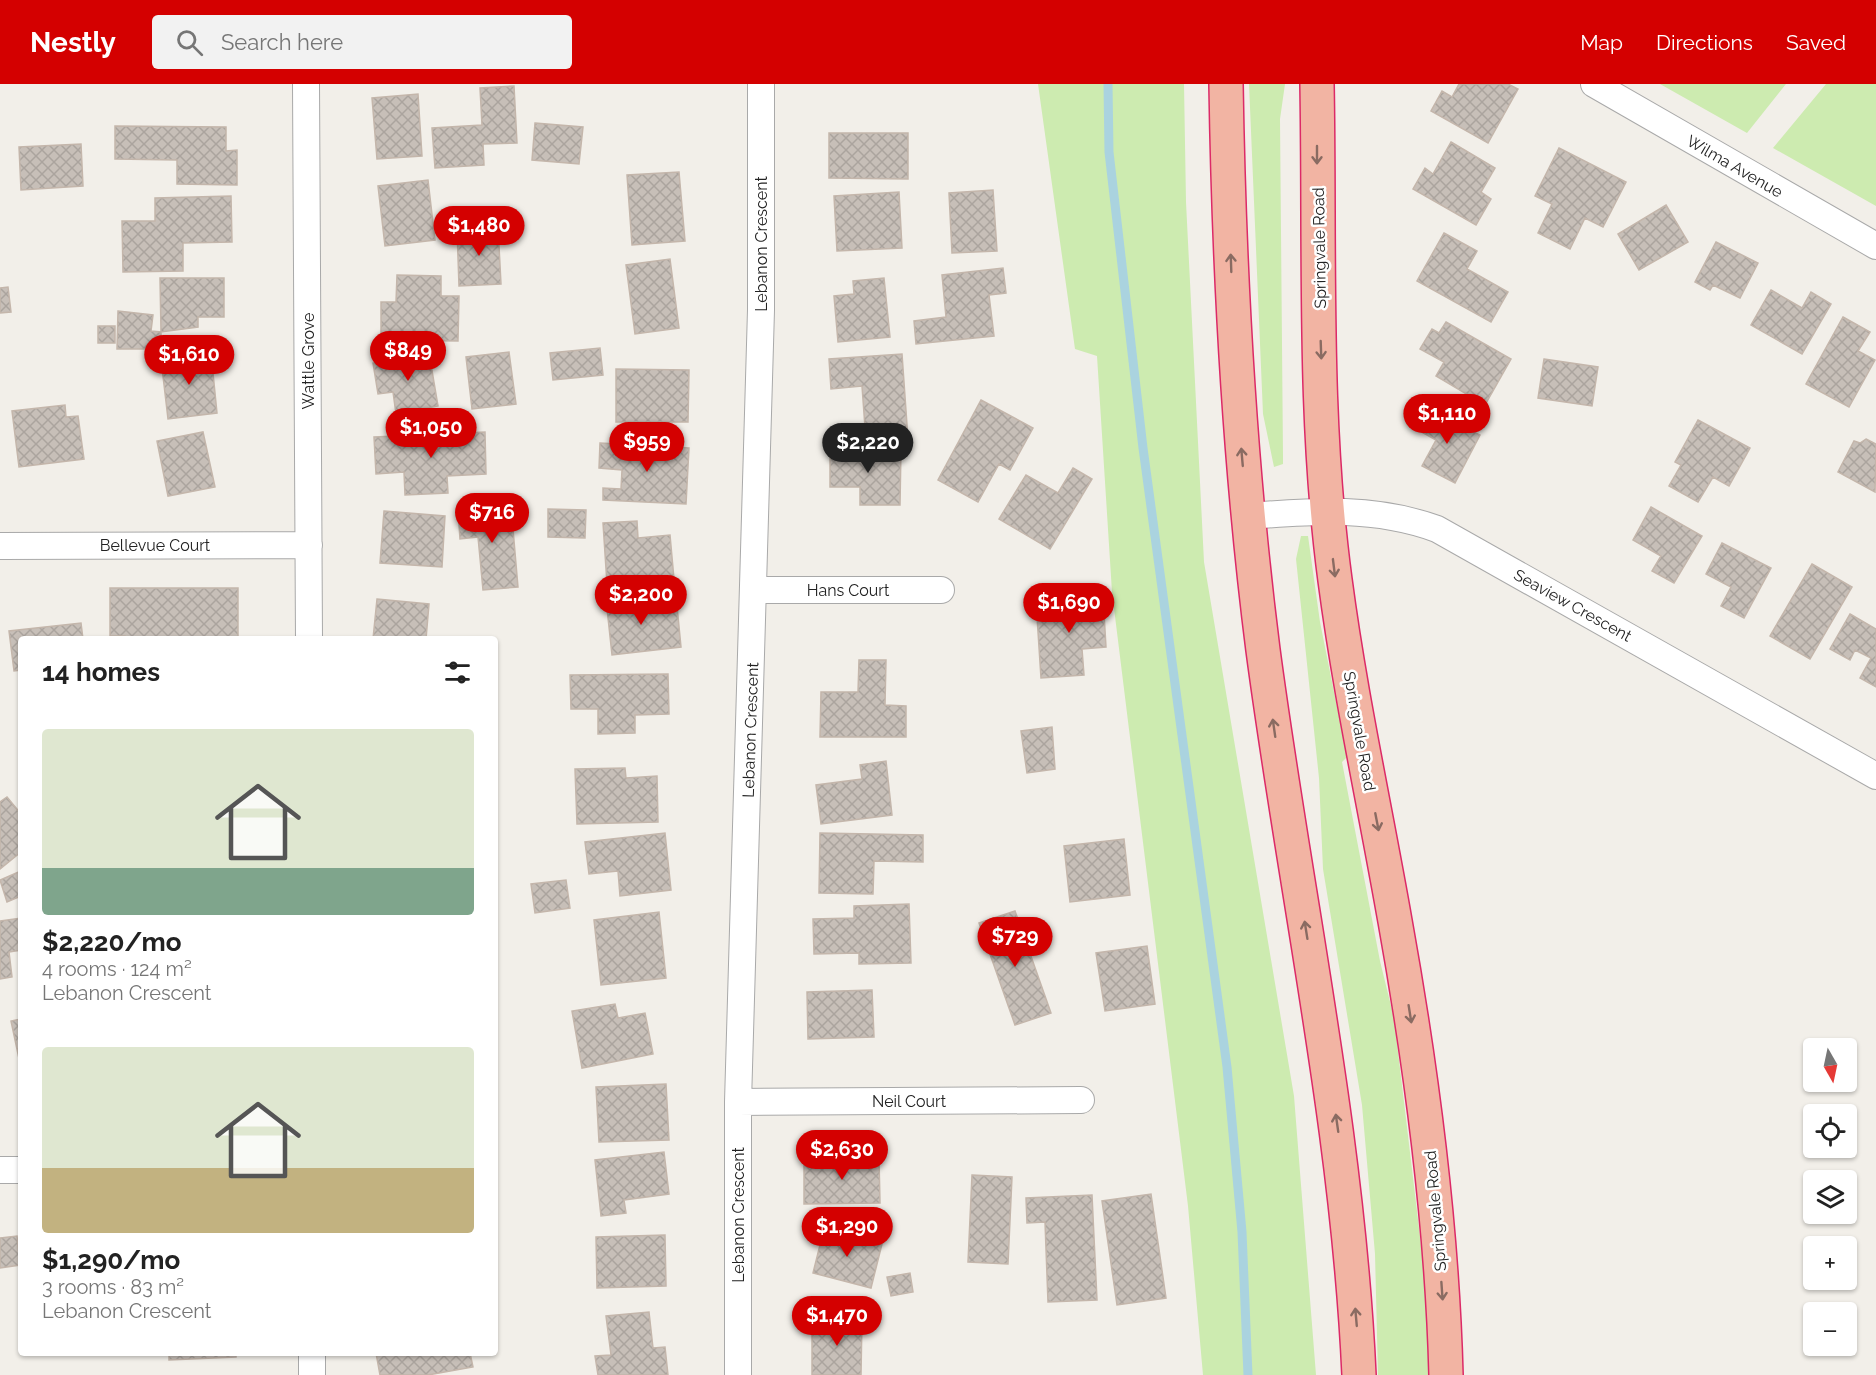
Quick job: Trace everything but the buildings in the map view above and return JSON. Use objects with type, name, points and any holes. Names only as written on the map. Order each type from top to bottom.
[{"type":"highway","points":[[1226,84],[1233,307],[1248,516],[1274,729],[1342,1165],[1359,1375]]},
{"type":"highway","name":"Springvale Road","points":[[1317,84],[1320,312],[1327,510],[1347,659],[1421,1077],[1436,1212],[1446,1375]]},
{"type":"street","name":"Wattle Grove","points":[[306,84],[309,636]]},
{"type":"street","name":"Lebanon Crescent","points":[[738,1375],[738,1102],[761,309],[761,84]]},
{"type":"street","name":"Wilma Avenue","points":[[1594,84],[1876,246]]},
{"type":"street","name":"Seaview Crescent","points":[[1248,516],[1327,510],[1394,516],[1437,529],[1876,776]]},
{"type":"street","name":"Bellevue Court","points":[[0,546],[309,544]]},
{"type":"street","name":"Hans Court","points":[[754,590],[941,590]]},
{"type":"street","name":"Neil Court","points":[[738,1102],[1081,1100]]},
{"type":"street","points":[[0,1170],[18,1170]]},
{"type":"street","points":[[312,1356],[312,1375]]},
{"type":"green space","points":[[1038,84],[1184,84],[1186,202],[1204,562],[1294,1096],[1316,1375],[1203,1375],[1188,1206],[1112,592],[1097,356],[1075,349]]},
{"type":"green space","points":[[1249,84],[1285,84],[1280,119],[1283,464],[1274,467],[1263,414]]},
{"type":"green space","points":[[1660,84],[1786,84],[1747,133]]},
{"type":"green space","points":[[1826,84],[1876,84],[1876,206],[1773,148]]},
{"type":"green space","points":[[1301,536],[1308,536],[1320,622],[1347,757],[1342,762],[1380,961],[1394,1018],[1429,1312],[1430,1375],[1378,1375],[1375,1254],[1362,1105],[1323,869],[1319,778],[1296,559]]},
{"type":"waterway","points":[[1108,84],[1109,152],[1143,448],[1227,1067],[1242,1232],[1248,1375]]}]
